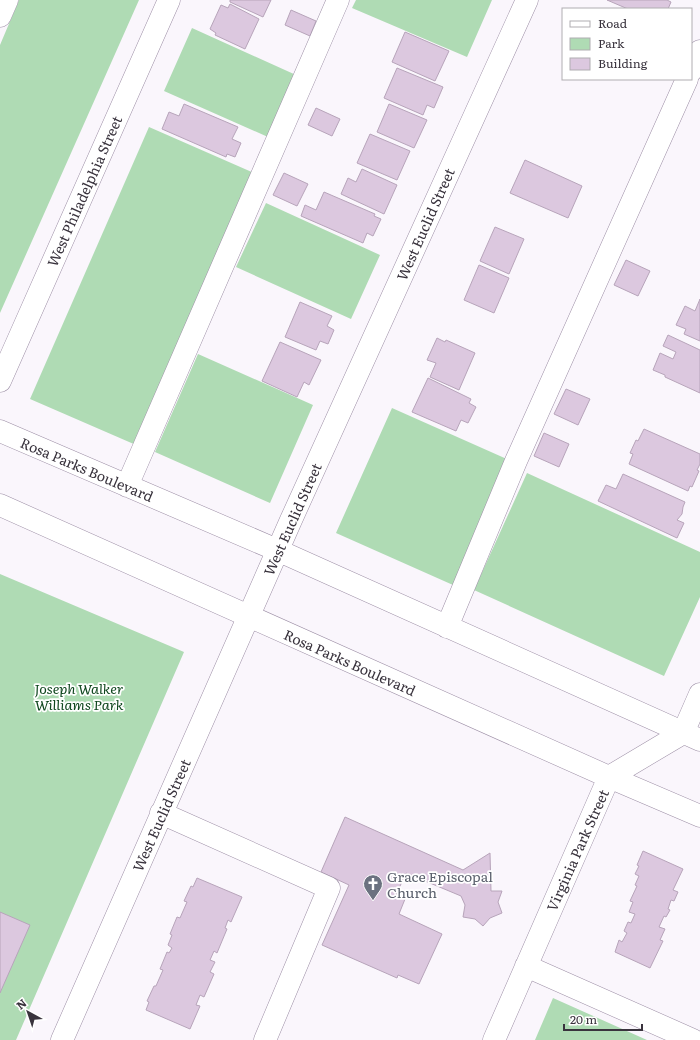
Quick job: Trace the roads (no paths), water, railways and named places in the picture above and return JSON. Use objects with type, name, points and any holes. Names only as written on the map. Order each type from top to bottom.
[{"type":"street","points":[[0,16],[7,0]]},
{"type":"street","name":"West Philadelphia Street","points":[[0,381],[169,0]]},
{"type":"street","points":[[127,486],[338,0]]},
{"type":"street","name":"West Euclid Street","points":[[62,1040],[277,550],[527,0]]},
{"type":"street","points":[[692,69],[700,51]]},
{"type":"street","points":[[447,627],[516,461],[688,80]]},
{"type":"street","name":"Rosa Parks Boulevard","points":[[0,431],[277,550],[692,736]]},
{"type":"street","name":"Rosa Parks Boulevard","points":[[0,506],[700,816]]},
{"type":"street","points":[[692,736],[700,694]]},
{"type":"street","name":"Virginia Park Street","points":[[494,1040],[610,777],[692,736]]},
{"type":"street","points":[[161,813],[329,888],[265,1040]]},
{"type":"street","points":[[526,966],[693,1040]]},
{"type":"place","name":"Grace Episcopal Church","points":[[373,901]]},
{"type":"park label","name":"Joseph Walker Williams Park","points":[[79,696]]}]
